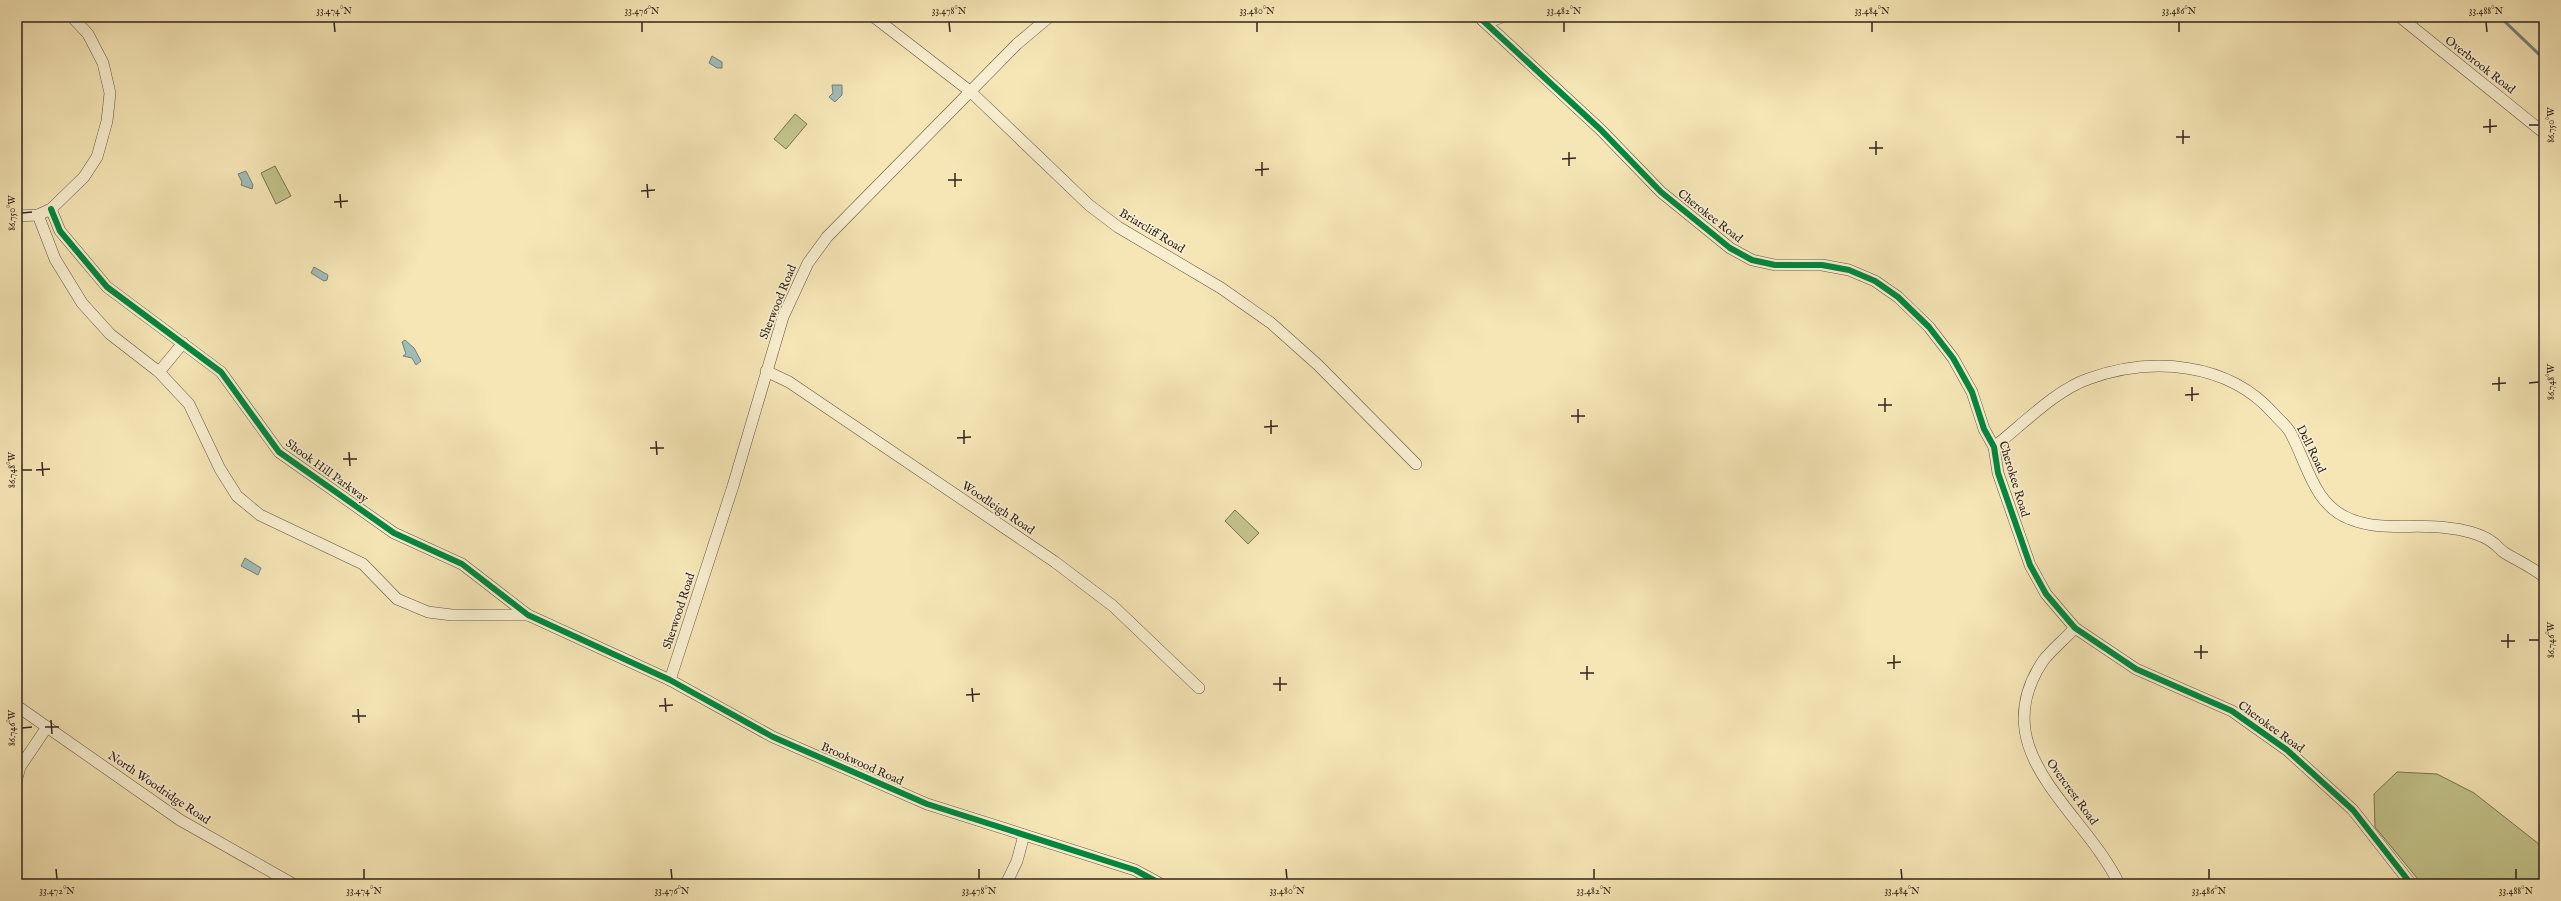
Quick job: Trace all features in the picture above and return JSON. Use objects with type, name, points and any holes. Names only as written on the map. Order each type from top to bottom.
[{"type":"street","points":[[17,216],[38,215],[51,210],[84,177],[97,157],[107,121],[110,93],[103,62],[88,34],[72,17]]},
{"type":"street","name":"Briarcliff Road","points":[[874,17],[971,92],[1089,205],[1118,227],[1221,288],[1271,322],[1318,365],[1416,464]]},
{"type":"street","name":"Sherwood Road","points":[[670,680],[733,486],[766,370],[783,317],[808,263],[827,237],[1017,44],[1049,17]]},
{"type":"street","points":[[1482,20],[1502,17]]},
{"type":"street","name":"Overbrook Road","points":[[2400,17],[2544,133]]},
{"type":"street","name":"Cherokee Road","points":[[1482,20],[1601,130],[1661,192],[1730,248],[1752,260],[1775,265],[1822,265],[1849,270],[1875,281],[1898,297],[1929,327],[1953,358],[1972,392],[1984,429],[1994,446],[1998,473],[2030,565],[2046,594],[2075,628],[2136,669],[2232,711],[2287,750],[2353,810],[2411,884]]},
{"type":"street","name":"Shook Hill Parkway","points":[[51,210],[60,231],[107,286],[222,372],[279,452],[394,533],[462,564],[528,615],[566,634]]},
{"type":"street","name":"Shook Hill Parkway","points":[[38,215],[55,259],[82,303],[110,334],[159,372],[189,404],[220,469],[237,496],[260,516],[363,564],[397,599],[428,612],[452,615],[528,615]]},
{"type":"street","points":[[159,372],[183,343]]},
{"type":"street","name":"Dell Road","points":[[1994,446],[2064,391],[2088,379],[2142,366],[2184,367],[2224,377],[2244,387],[2265,404],[2289,431],[2316,490],[2327,504],[2349,519],[2376,526],[2448,527],[2466,532],[2491,541],[2503,552],[2534,568],[2544,577]]},
{"type":"street","name":"Woodleigh Road","points":[[766,370],[789,382],[1055,562],[1113,606],[1199,688]]},
{"type":"street","name":"Overcrest Road","points":[[2075,628],[2044,660],[2031,683],[2024,715],[2026,738],[2037,769],[2095,844],[2119,884]]},
{"type":"street","name":"Brookwood Road","points":[[566,634],[670,680],[780,740],[927,804],[1135,870],[1161,884]]},
{"type":"street","name":"North Woodridge Road","points":[[17,706],[180,820],[292,884]]},
{"type":"street","points":[[17,778],[20,767],[47,727]]},
{"type":"street","points":[[1006,884],[1017,861],[1024,836]]},
{"type":"green space","points":[[795,114],[807,124],[786,149],[774,139]]},
{"type":"green space","points":[[275,166],[291,196],[276,204],[261,173]]},
{"type":"green space","points":[[1235,510],[1259,533],[1248,544],[1225,521]]},
{"type":"green space","points":[[2397,772],[2437,774],[2474,793],[2544,848],[2544,884],[2422,884],[2375,827],[2374,794]]},
{"type":"water","points":[[712,56],[722,62],[722,68],[717,68],[709,63]]},
{"type":"water","points":[[832,85],[842,85],[842,95],[835,102],[829,97],[833,93]]},
{"type":"water","points":[[246,171],[253,185],[252,189],[241,185],[242,182],[238,174]]},
{"type":"water","points":[[314,267],[328,275],[327,280],[324,281],[311,273]]},
{"type":"water","points":[[405,340],[414,348],[421,361],[416,365],[412,358],[403,356],[406,354],[402,342]]},
{"type":"water","points":[[245,558],[261,568],[258,575],[241,566]]},
{"type":"waterway","points":[[2500,17],[2544,59]]},
{"type":"cycle path","points":[[1479,17],[1601,130],[1661,192],[1730,248],[1752,260],[1775,265],[1822,265],[1849,270],[1875,281],[1898,297],[1929,327],[1953,358],[1972,392],[1984,429],[1994,447],[1998,473],[2030,565],[2046,594],[2075,628],[2136,669],[2232,711],[2287,750],[2353,810],[2411,884]]},
{"type":"cycle path","points":[[51,209],[60,231],[107,287],[221,372],[279,452],[394,533],[462,564],[528,615],[670,680],[773,737],[927,804],[1135,870],[1161,884]]}]
